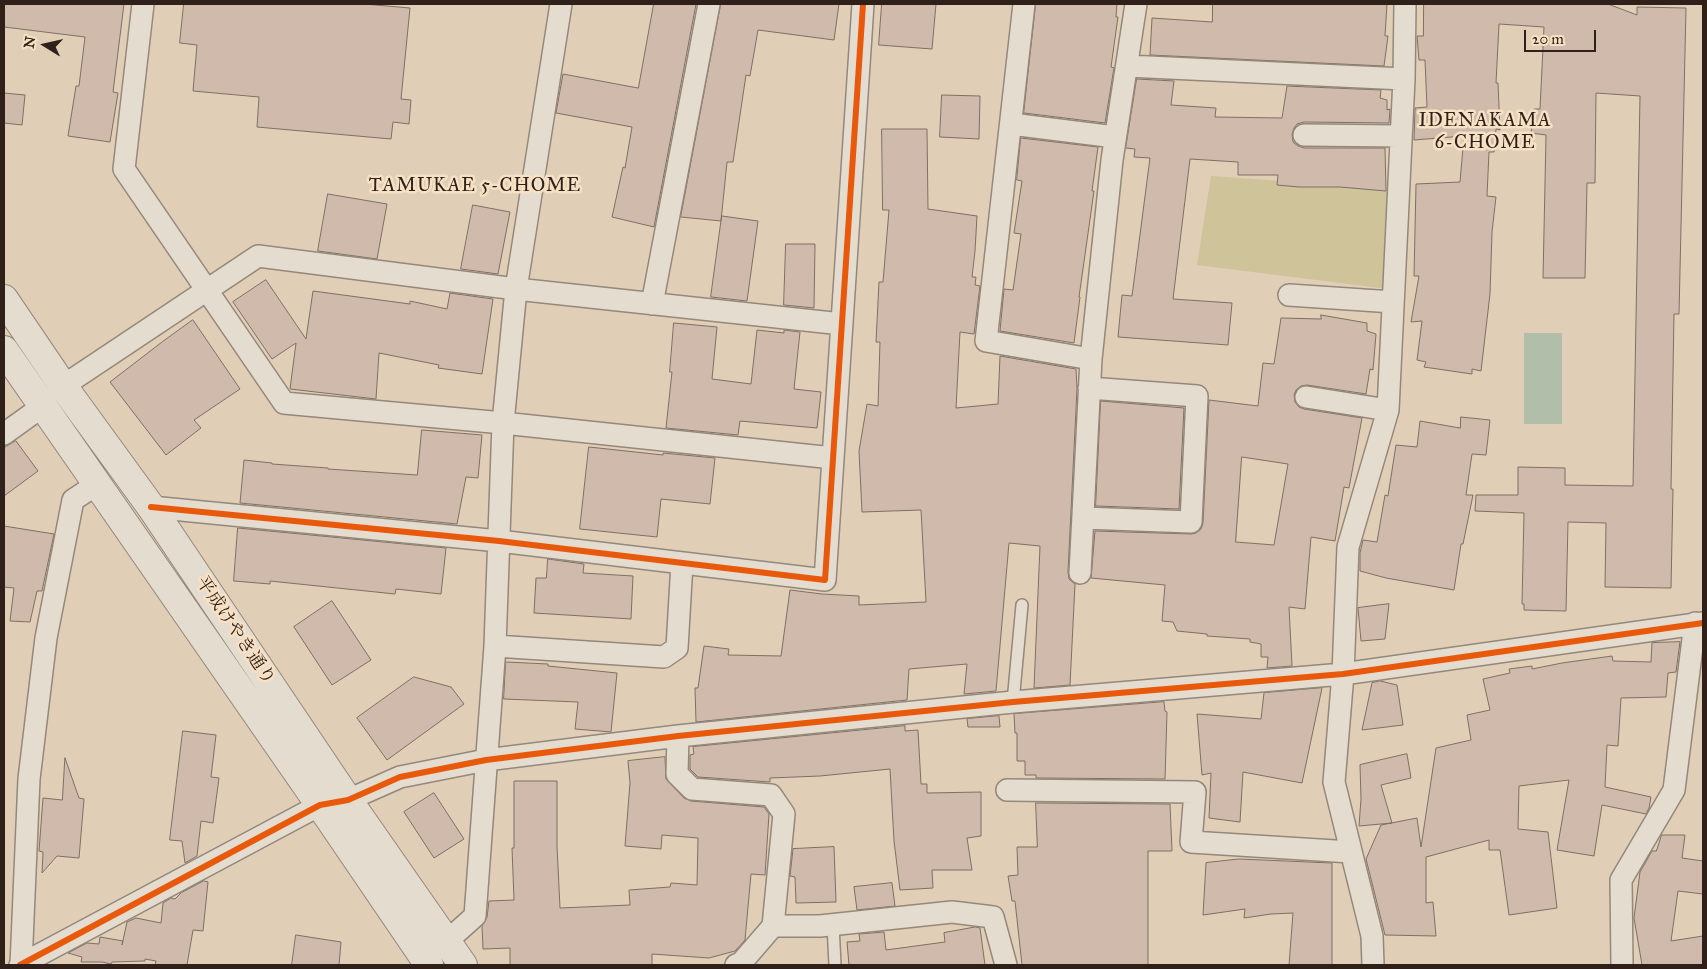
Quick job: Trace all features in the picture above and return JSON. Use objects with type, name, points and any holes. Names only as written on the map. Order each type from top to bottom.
[{"type":"street","points":[[143,4],[124,170],[284,402],[833,458]]},
{"type":"street","points":[[446,942],[475,916],[494,646],[504,423],[516,289],[561,4]]},
{"type":"street","points":[[652,304],[710,4]]},
{"type":"street","points":[[151,507],[499,542],[825,580],[863,4]]},
{"type":"street","points":[[1024,4],[986,341],[1091,359]]},
{"type":"street","points":[[1080,573],[1091,359],[1115,137],[1136,4]]},
{"type":"street","points":[[1373,965],[1372,936],[1334,782],[1343,674],[1348,547],[1388,410],[1404,79],[1405,4]]},
{"type":"street","points":[[1127,66],[1404,79]]},
{"type":"street","points":[[1011,124],[1115,137]]},
{"type":"street","points":[[1304,135],[1401,136]]},
{"type":"street","points":[[63,386],[258,256],[516,289],[842,324]]},
{"type":"street","points":[[1289,295],[1394,302]]},
{"type":"street","name":"平成けやき通り","points":[[4,299],[63,386],[151,507],[348,800],[463,965]]},
{"type":"street","name":"平成けやき通り","points":[[4,350],[429,965]]},
{"type":"street","points":[[1083,518],[1191,522],[1197,396],[1089,388]]},
{"type":"street","points":[[1306,397],[1388,410]]},
{"type":"street","points":[[4,434],[43,406]]},
{"type":"street","points":[[21,965],[29,779],[46,638],[73,500],[97,484]]},
{"type":"street","points":[[494,646],[664,657],[677,648],[682,563]]},
{"type":"street","points":[[4,963],[21,965],[320,805],[348,800],[400,777],[486,760],[678,736],[1013,702],[1343,674],[1699,623],[1674,790],[1621,880],[1622,965]]},
{"type":"street","points":[[678,736],[677,774],[692,789],[771,795],[784,814],[773,926],[741,963],[736,965]]},
{"type":"street","points":[[1007,790],[1195,792],[1191,842],[1351,852]]},
{"type":"street","points":[[773,926],[833,925],[952,912],[993,917],[1006,965]]},
{"type":"lane","points":[[1013,702],[1022,605]]},
{"type":"lane","points":[[833,925],[835,965]]},
{"type":"shaded area","points":[[1211,176],[1392,189],[1388,289],[1197,265]]},
{"type":"shaded area","points":[[1524,333],[1562,333],[1562,424],[1524,424]]},
{"type":"building","points":[[4,4],[124,4],[113,92],[118,93],[110,142],[68,136],[76,86],[79,86],[85,37],[4,27]]},
{"type":"building","points":[[184,4],[364,4],[410,8],[401,99],[411,100],[409,124],[393,122],[391,139],[257,127],[259,97],[193,91],[197,45],[180,43]]},
{"type":"building","points":[[654,4],[696,4],[654,227],[612,217],[623,167],[625,168],[632,127],[556,113],[563,74],[638,88]]},
{"type":"building","points":[[721,4],[839,4],[834,40],[758,30],[750,76],[746,75],[733,162],[727,162],[721,221],[681,217]]},
{"type":"building","points":[[882,4],[936,4],[932,49],[879,45]]},
{"type":"building","points":[[1036,4],[1117,4],[1116,17],[1118,17],[1111,67],[1114,68],[1105,123],[1024,113]]},
{"type":"building","points":[[1213,4],[1387,4],[1385,36],[1388,36],[1384,66],[1150,55],[1152,18],[1212,22]]},
{"type":"building","points":[[1424,4],[1608,4],[1637,15],[1637,7],[1686,8],[1679,314],[1674,314],[1671,588],[1605,587],[1606,523],[1568,522],[1566,611],[1524,610],[1524,604],[1522,604],[1524,513],[1475,511],[1476,495],[1518,495],[1518,467],[1565,468],[1565,485],[1633,486],[1640,96],[1596,93],[1595,183],[1587,183],[1585,278],[1543,278],[1546,135],[1531,133],[1534,109],[1540,109],[1544,27],[1499,24],[1496,83],[1498,83],[1500,130],[1496,129],[1494,152],[1489,152],[1487,196],[1496,197],[1492,232],[1490,294],[1481,371],[1472,369],[1472,374],[1424,367],[1426,362],[1417,360],[1422,321],[1411,322],[1419,276],[1414,276],[1416,184],[1460,182],[1464,136],[1414,140],[1415,108],[1427,107],[1425,60],[1419,60],[1417,36],[1423,36]]},
{"type":"building","points":[[1137,79],[1174,81],[1171,105],[1216,108],[1215,117],[1282,118],[1287,86],[1381,90],[1380,98],[1387,100],[1387,110],[1390,109],[1389,123],[1304,122],[1297,124],[1292,134],[1293,142],[1304,148],[1385,148],[1386,191],[1277,185],[1278,175],[1238,175],[1238,162],[1190,159],[1173,299],[1232,303],[1228,345],[1118,337],[1122,295],[1132,296],[1150,158],[1134,157],[1135,149],[1126,148]]},
{"type":"building","points":[[4,93],[25,95],[22,125],[4,123]]},
{"type":"building","points":[[942,95],[980,96],[979,139],[940,137]]},
{"type":"building","points":[[882,129],[927,129],[928,209],[977,216],[972,277],[976,277],[975,285],[980,286],[974,334],[960,332],[956,408],[998,404],[1000,356],[1076,369],[1077,389],[1068,572],[1069,579],[1075,584],[1070,685],[1034,688],[1040,546],[1009,543],[996,691],[964,694],[967,664],[909,669],[907,700],[696,722],[695,688],[698,688],[704,646],[729,649],[728,655],[781,656],[790,590],[859,596],[859,605],[926,602],[921,510],[862,512],[859,451],[867,404],[878,406],[880,342],[876,342],[879,282],[883,282],[889,210],[883,210]]},
{"type":"building","points":[[1021,138],[1098,147],[1074,343],[1000,331],[1004,289],[1013,290],[1021,234],[1014,233],[1022,181],[1017,180]]},
{"type":"building","points":[[328,194],[387,204],[377,259],[318,251]]},
{"type":"building","points":[[473,205],[510,212],[498,274],[461,269]]},
{"type":"building","points":[[722,216],[758,221],[747,301],[711,297]]},
{"type":"building","points":[[786,244],[815,244],[814,308],[784,305]]},
{"type":"building","points":[[266,280],[306,339],[313,291],[410,304],[410,301],[447,309],[450,293],[493,299],[482,374],[438,368],[439,365],[379,353],[376,399],[290,389],[296,343],[272,359],[233,302]]},
{"type":"building","points":[[1321,315],[1367,323],[1367,331],[1376,334],[1373,370],[1370,369],[1366,394],[1307,385],[1301,386],[1294,395],[1295,402],[1304,409],[1362,418],[1349,488],[1344,487],[1335,541],[1311,537],[1305,609],[1289,607],[1292,666],[1267,668],[1268,657],[1261,657],[1261,644],[1250,642],[1250,639],[1207,636],[1207,634],[1177,631],[1173,622],[1162,621],[1165,585],[1091,578],[1095,531],[1191,534],[1201,529],[1203,523],[1209,400],[1258,406],[1263,363],[1274,364],[1281,318],[1321,319]],"holes":[[[1242,457],[1288,464],[1274,545],[1236,542]]]},
{"type":"building","points":[[193,320],[240,389],[194,420],[201,428],[166,455],[110,382]]},
{"type":"building","points":[[674,323],[717,327],[712,379],[751,384],[757,330],[784,333],[784,330],[800,332],[794,389],[821,392],[817,428],[740,421],[738,435],[666,428],[672,372],[670,372]]},
{"type":"building","points":[[1101,401],[1184,408],[1179,509],[1096,506]]},
{"type":"building","points":[[1461,417],[1490,420],[1486,455],[1472,454],[1466,495],[1473,495],[1463,544],[1461,544],[1454,590],[1386,578],[1360,571],[1360,553],[1363,540],[1377,542],[1385,495],[1388,496],[1396,445],[1417,447],[1420,421],[1460,428]]},
{"type":"building","points":[[422,430],[482,435],[478,478],[466,477],[457,524],[240,503],[244,460],[328,469],[417,475]]},
{"type":"building","points":[[16,441],[38,471],[4,496],[4,448]]},
{"type":"building","points":[[589,447],[663,455],[663,453],[715,458],[710,504],[661,499],[657,537],[580,529]]},
{"type":"building","points":[[4,526],[54,534],[42,591],[37,591],[30,622],[10,621],[14,588],[4,587]]},
{"type":"building","points":[[238,528],[446,548],[441,594],[396,589],[395,594],[270,581],[270,584],[234,581]]},
{"type":"building","points":[[548,559],[584,564],[583,573],[633,576],[631,619],[534,613],[536,578],[546,578]]},
{"type":"building","points":[[332,601],[371,660],[332,685],[294,627]]},
{"type":"building","points":[[1389,604],[1385,639],[1361,641],[1358,608]]},
{"type":"building","points":[[1680,642],[1676,672],[1668,673],[1666,697],[1621,698],[1618,746],[1607,745],[1605,787],[1651,797],[1646,814],[1602,805],[1594,856],[1557,850],[1569,780],[1519,786],[1518,829],[1548,832],[1557,908],[1509,915],[1500,850],[1489,850],[1489,840],[1426,857],[1426,903],[1433,902],[1436,936],[1385,935],[1366,859],[1381,825],[1417,818],[1421,847],[1436,748],[1471,740],[1467,715],[1490,710],[1483,679],[1510,673],[1509,669],[1532,666],[1532,669],[1612,656],[1613,661],[1651,662],[1652,643]]},
{"type":"building","points":[[506,662],[548,664],[548,666],[617,673],[611,732],[575,729],[578,702],[504,699]]},
{"type":"building","points":[[414,677],[451,687],[464,704],[387,760],[357,718]]},
{"type":"building","points":[[1380,681],[1397,685],[1403,725],[1362,730],[1372,683]]},
{"type":"building","points":[[1322,688],[1302,783],[1243,772],[1240,822],[1209,818],[1211,773],[1202,775],[1197,714],[1261,719],[1264,693]]},
{"type":"building","points":[[1164,702],[1165,711],[1167,712],[1165,779],[1036,778],[1036,775],[1025,775],[1025,761],[1017,761],[1017,733],[1015,733],[1014,714]]},
{"type":"building","points":[[999,716],[1000,727],[968,727],[967,719]]},
{"type":"building","points":[[905,726],[905,731],[918,730],[921,784],[927,784],[927,793],[981,792],[981,836],[967,838],[972,870],[932,870],[933,888],[900,890],[894,841],[890,769],[820,776],[770,778],[770,782],[698,777],[690,769],[690,755],[694,754],[693,747]]},
{"type":"building","points":[[183,731],[216,735],[211,777],[219,778],[213,823],[201,821],[197,856],[185,863],[182,841],[170,840]]},
{"type":"building","points":[[1407,754],[1411,778],[1381,785],[1392,823],[1359,826],[1361,799],[1360,765]]},
{"type":"building","points":[[665,757],[666,779],[684,798],[691,801],[764,807],[769,814],[765,875],[751,874],[745,940],[735,951],[709,958],[652,954],[652,965],[510,965],[510,948],[483,949],[482,926],[487,917],[489,901],[514,900],[512,848],[514,848],[514,781],[557,781],[557,846],[560,908],[630,905],[629,890],[670,887],[671,883],[697,885],[698,838],[662,835],[661,849],[625,846],[630,783],[628,761]]},
{"type":"building","points":[[65,758],[79,798],[84,799],[79,858],[57,856],[42,873],[43,852],[39,851],[43,798],[62,800]]},
{"type":"building","points":[[434,793],[464,839],[434,858],[404,812]]},
{"type":"building","points":[[1036,803],[1170,804],[1172,851],[1148,851],[1148,965],[1022,965],[1015,901],[1012,901],[1008,876],[1018,875],[1017,847],[1037,847]]},
{"type":"building","points":[[1662,835],[1685,835],[1682,858],[1703,861],[1703,894],[1678,891],[1671,941],[1703,936],[1703,965],[1642,965],[1634,918],[1640,872],[1652,851],[1656,851]]},
{"type":"building","points":[[834,847],[836,902],[796,903],[795,877],[790,876],[793,849]]},
{"type":"building","points":[[1239,859],[1332,863],[1332,965],[1289,965],[1293,913],[1244,918],[1245,909],[1203,915],[1206,863]]},
{"type":"building","points":[[204,881],[208,882],[203,931],[193,930],[187,965],[155,965],[156,961],[145,959],[145,961],[112,962],[111,964],[81,962],[82,957],[68,953],[87,943],[99,944],[100,937],[123,941],[127,922],[136,918],[161,923],[163,903],[171,898],[175,899],[181,893]]},
{"type":"building","points":[[892,883],[895,906],[857,910],[854,887]]},
{"type":"building","points":[[976,927],[980,928],[985,965],[849,965],[847,942],[860,941],[859,934],[884,932],[886,950],[945,942],[944,933]]},
{"type":"building","points":[[296,935],[341,942],[339,965],[292,965]]},
{"type":"cycle path","points":[[151,507],[499,541],[825,580],[863,4]]},
{"type":"cycle path","points":[[20,965],[320,805],[348,800],[400,777],[486,760],[678,736],[1013,702],[1343,674],[1703,623]]},
{"type":"district","name":"IDENAKAMA 6-CHOME","points":[[1485,132]]},
{"type":"district","name":"TAMUKAE 5-CHOME","points":[[475,186]]}]
